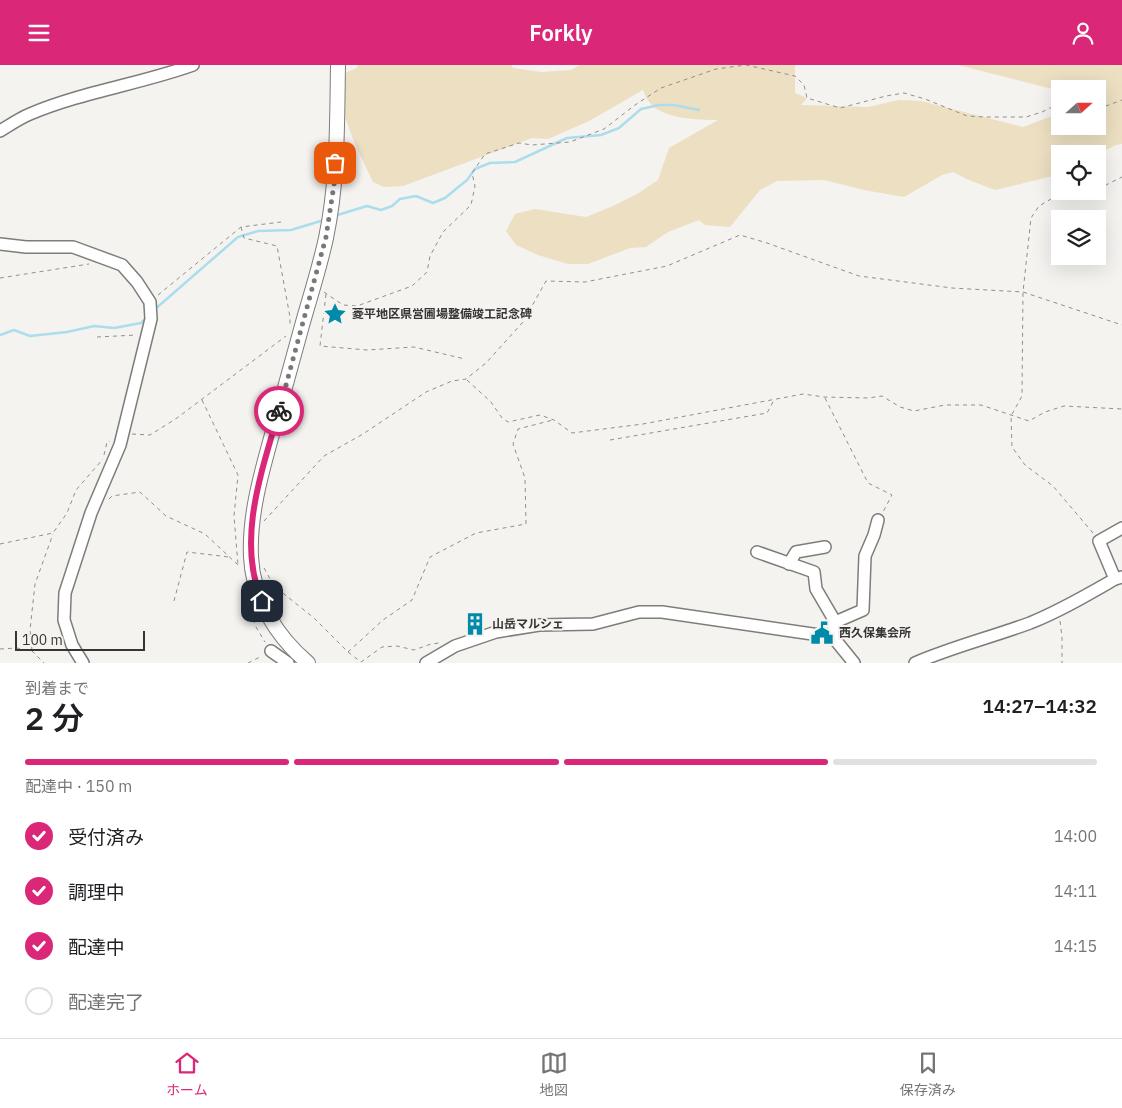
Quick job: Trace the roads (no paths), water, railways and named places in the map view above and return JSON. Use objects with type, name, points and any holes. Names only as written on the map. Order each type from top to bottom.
[{"type":"main road","points":[[308,663],[281,636],[267,613],[257,589],[250,564],[252,527],[267,453],[326,237],[335,178],[338,65]]},
{"type":"street","points":[[0,131],[29,114],[63,102],[167,74],[193,65]]},
{"type":"street","points":[[0,244],[26,247],[72,247],[122,265],[150,301],[151,319],[123,436],[91,513],[64,593],[64,620],[72,645],[83,663]]},
{"type":"street","points":[[833,623],[863,610],[865,555],[878,520]]},
{"type":"street","points":[[915,663],[941,652],[1030,623],[1059,611],[1118,578],[1099,541],[1122,528]]},
{"type":"street","points":[[789,564],[796,552],[825,547]]},
{"type":"street","points":[[757,552],[814,572],[816,589],[833,618],[833,637],[854,663]]},
{"type":"street","points":[[426,663],[455,646],[505,631],[538,625],[593,624],[639,612],[662,611],[833,637]]},
{"type":"street","points":[[271,651],[288,663]]},
{"type":"waterway","points":[[334,216],[367,206],[381,210],[392,206],[400,199],[416,196],[433,203],[445,198],[467,180],[475,169],[490,163],[515,162],[567,138],[601,135],[619,128],[641,109],[659,105],[674,105],[699,110]]},
{"type":"waterway","points":[[154,310],[238,237],[258,231],[291,230],[324,220]]},
{"type":"waterway","points":[[0,335],[14,330],[30,336],[67,332],[94,326],[114,328],[141,323],[147,317]]},
{"type":"place","name":"菱平地区県営圃場整備竣工記念碑","points":[[335,314]]},
{"type":"place","name":"山岳マルシェ","points":[[475,624]]},
{"type":"place","name":"西久保集会所","points":[[822,633]]}]
